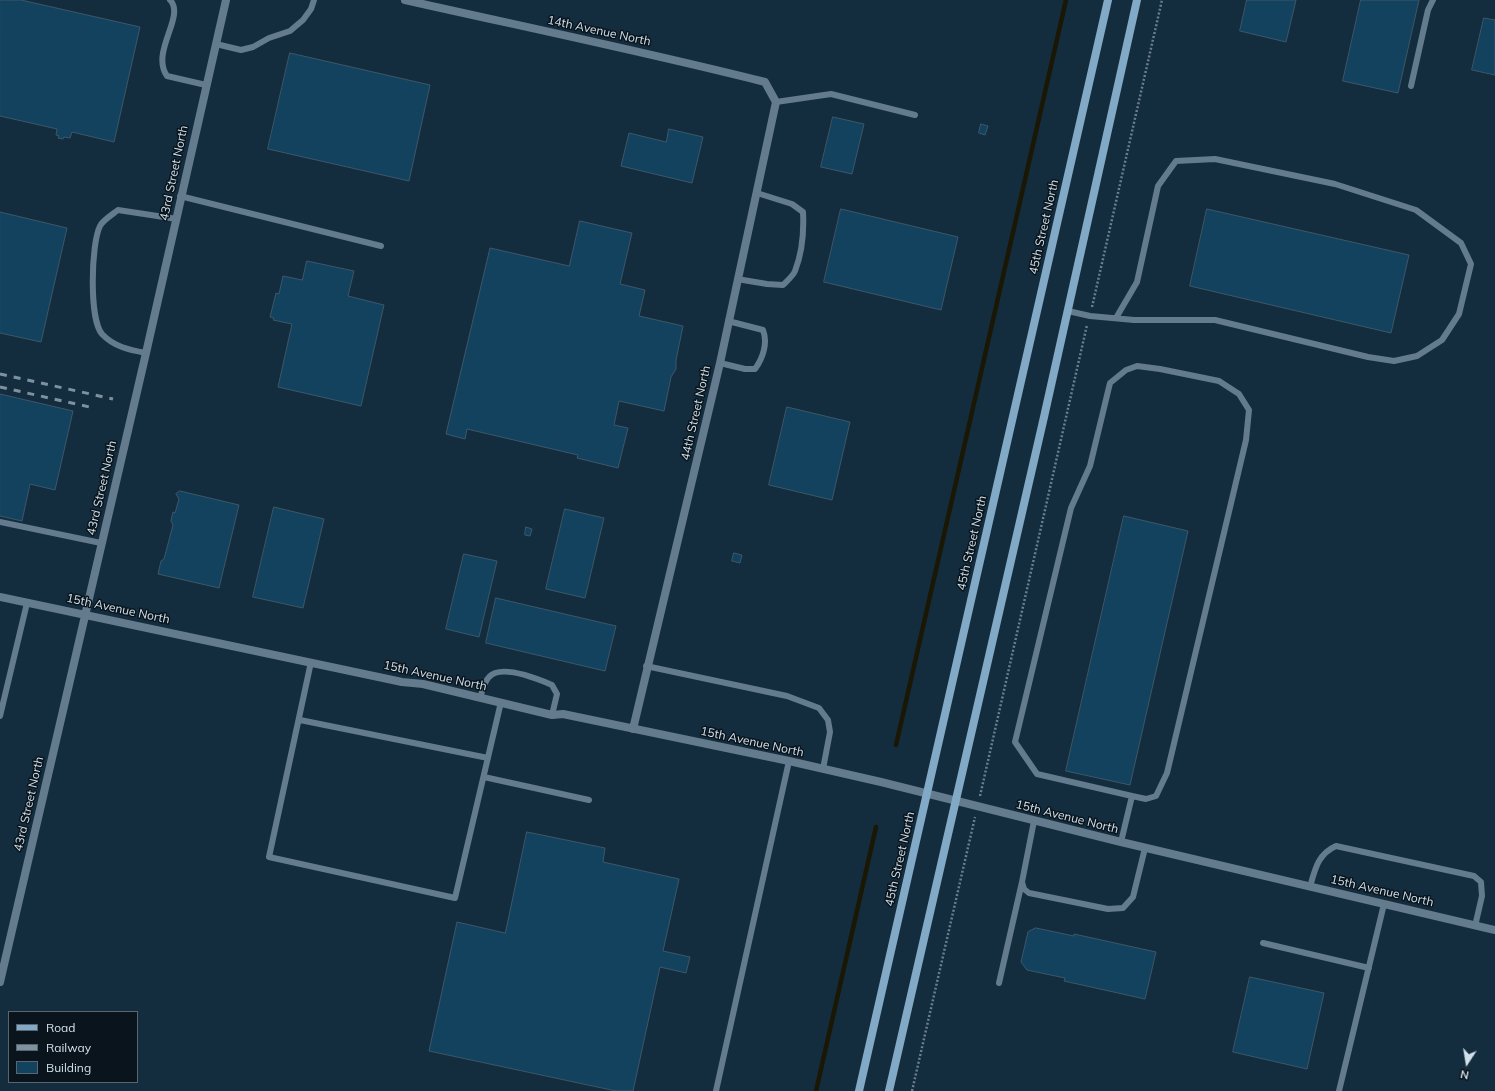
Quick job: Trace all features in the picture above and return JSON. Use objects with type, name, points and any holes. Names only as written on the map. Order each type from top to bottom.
[{"type":"main road","name":"45th Street North","points":[[859,1091],[1108,0]]},
{"type":"main road","points":[[889,1091],[957,802],[1137,0]]},
{"type":"street","name":"43rd Street North","points":[[0,982],[177,219],[180,196],[226,0]]},
{"type":"street","name":"14th Avenue North","points":[[405,0],[430,3],[533,30],[675,59],[765,82],[776,102]]},
{"type":"street","name":"44th Street North","points":[[633,729],[646,666],[671,569],[720,363],[776,102]]},
{"type":"street","name":"15th Avenue North","points":[[0,597],[402,682],[423,684],[552,715],[563,714],[789,761],[1145,848],[1495,930]]},
{"type":"lane","points":[[170,0],[173,4],[174,12],[161,58],[163,70],[167,76],[206,85]]},
{"type":"lane","points":[[216,44],[242,50],[253,47],[269,38],[290,31],[304,20],[311,9],[314,0]]},
{"type":"lane","points":[[1411,86],[1428,10],[1433,0]]},
{"type":"lane","points":[[776,102],[831,94],[915,115]]},
{"type":"lane","points":[[1068,311],[1090,316],[1116,318],[1215,320],[1368,358],[1394,361],[1418,356],[1442,340],[1459,314],[1471,264],[1461,243],[1416,210],[1335,184],[1214,159],[1176,161],[1158,186],[1137,282],[1116,318]]},
{"type":"lane","points":[[738,279],[783,285],[795,272],[799,255],[804,230],[803,212],[792,204],[757,193]]},
{"type":"lane","points":[[180,196],[381,246]]},
{"type":"lane","points":[[146,353],[120,347],[102,333],[93,300],[94,258],[100,225],[118,210],[177,219]]},
{"type":"lane","points":[[720,363],[746,370],[755,369],[760,362],[766,338],[763,330],[728,321]]},
{"type":"lane","points":[[1137,366],[1219,381],[1239,394],[1249,410],[1246,440],[1167,774],[1156,796],[1146,799],[1132,796],[1037,774],[1015,742],[1072,508],[1090,466],[1110,383],[1126,370],[1137,366]]},
{"type":"lane","points":[[0,522],[101,543]]},
{"type":"lane","points":[[0,716],[27,603]]},
{"type":"lane","points":[[311,662],[300,720],[269,856],[455,898],[501,702]]},
{"type":"lane","points":[[646,666],[787,696],[819,708],[828,720],[830,732],[823,769]]},
{"type":"lane","points":[[480,698],[488,678],[501,671],[514,673],[552,686],[557,694],[552,715]]},
{"type":"lane","points":[[300,720],[488,758]]},
{"type":"lane","points":[[716,1091],[789,761]]},
{"type":"lane","points":[[484,777],[589,800]]},
{"type":"lane","points":[[1121,842],[1132,796]]},
{"type":"lane","points":[[999,983],[1034,821]]},
{"type":"lane","points":[[1310,887],[1318,862],[1323,854],[1336,846],[1474,876],[1481,882],[1482,896],[1475,926]]},
{"type":"lane","points":[[1022,882],[1024,889],[1029,893],[1108,909],[1123,908],[1133,897],[1145,848]]},
{"type":"lane","points":[[1339,1091],[1384,904]]},
{"type":"lane","points":[[1263,943],[1369,968]]},
{"type":"path","points":[[912,1091],[1162,0]]},
{"type":"building","points":[[0,0],[21,0],[140,27],[114,142],[72,132],[70,138],[58,138],[59,136],[56,135],[57,129],[0,116]]},
{"type":"building","points":[[1247,0],[1296,0],[1286,42],[1240,31]]},
{"type":"building","points":[[1361,0],[1419,0],[1398,93],[1343,81]]},
{"type":"building","points":[[1484,18],[1495,20],[1495,75],[1472,70]]},
{"type":"building","points":[[290,53],[430,85],[409,181],[268,149]]},
{"type":"building","points":[[833,117],[864,124],[852,174],[821,167]]},
{"type":"building","points":[[981,124],[988,126],[985,135],[979,133]]},
{"type":"building","points":[[669,129],[703,137],[692,183],[621,166],[629,133],[666,142]]},
{"type":"building","points":[[841,209],[958,237],[941,310],[824,282]]},
{"type":"building","points":[[1207,209],[1409,255],[1391,333],[1190,286]]},
{"type":"building","points":[[0,212],[67,228],[41,342],[0,333]]},
{"type":"building","points":[[580,221],[632,233],[620,284],[645,290],[639,316],[683,326],[676,360],[676,369],[671,377],[664,411],[619,401],[614,425],[628,428],[618,468],[577,458],[578,455],[467,429],[465,439],[446,434],[490,248],[569,266]]},
{"type":"building","points":[[307,261],[354,271],[348,296],[384,305],[361,406],[278,387],[292,324],[273,320],[274,318],[270,317],[276,293],[279,294],[283,276],[302,280]]},
{"type":"building","points":[[0,394],[73,411],[55,490],[30,484],[22,521],[0,516]]},
{"type":"building","points":[[787,407],[850,422],[832,500],[769,485]]},
{"type":"building","points":[[180,491],[239,505],[219,588],[158,574],[161,561],[164,559],[173,525],[171,521],[173,512],[175,513],[179,499],[176,494]]},
{"type":"building","points":[[274,507],[324,519],[303,608],[253,597]]},
{"type":"building","points":[[565,509],[604,518],[585,598],[546,589]]},
{"type":"building","points":[[1124,516],[1188,531],[1130,785],[1066,771]]},
{"type":"building","points":[[526,527],[532,529],[530,536],[525,535]]},
{"type":"building","points":[[734,553],[742,555],[740,563],[732,561]]},
{"type":"building","points":[[464,554],[497,561],[479,637],[446,629]]},
{"type":"building","points":[[496,598],[616,626],[605,671],[486,643]]},
{"type":"building","points":[[527,832],[605,848],[603,862],[679,879],[663,951],[690,957],[686,973],[660,967],[633,1091],[616,1091],[429,1051],[457,922],[505,933]]},
{"type":"building","points":[[1036,928],[1074,936],[1074,934],[1156,952],[1145,999],[1064,981],[1065,978],[1027,970],[1021,962],[1028,932]]},
{"type":"building","points":[[1250,977],[1324,993],[1307,1069],[1233,1052]]},
{"type":"waterway","points":[[896,745],[1066,0]]},
{"type":"waterway","points":[[816,1091],[876,827]]},
{"type":"railway","points":[[0,374],[113,399]]},
{"type":"railway","points":[[0,387],[94,408]]}]
